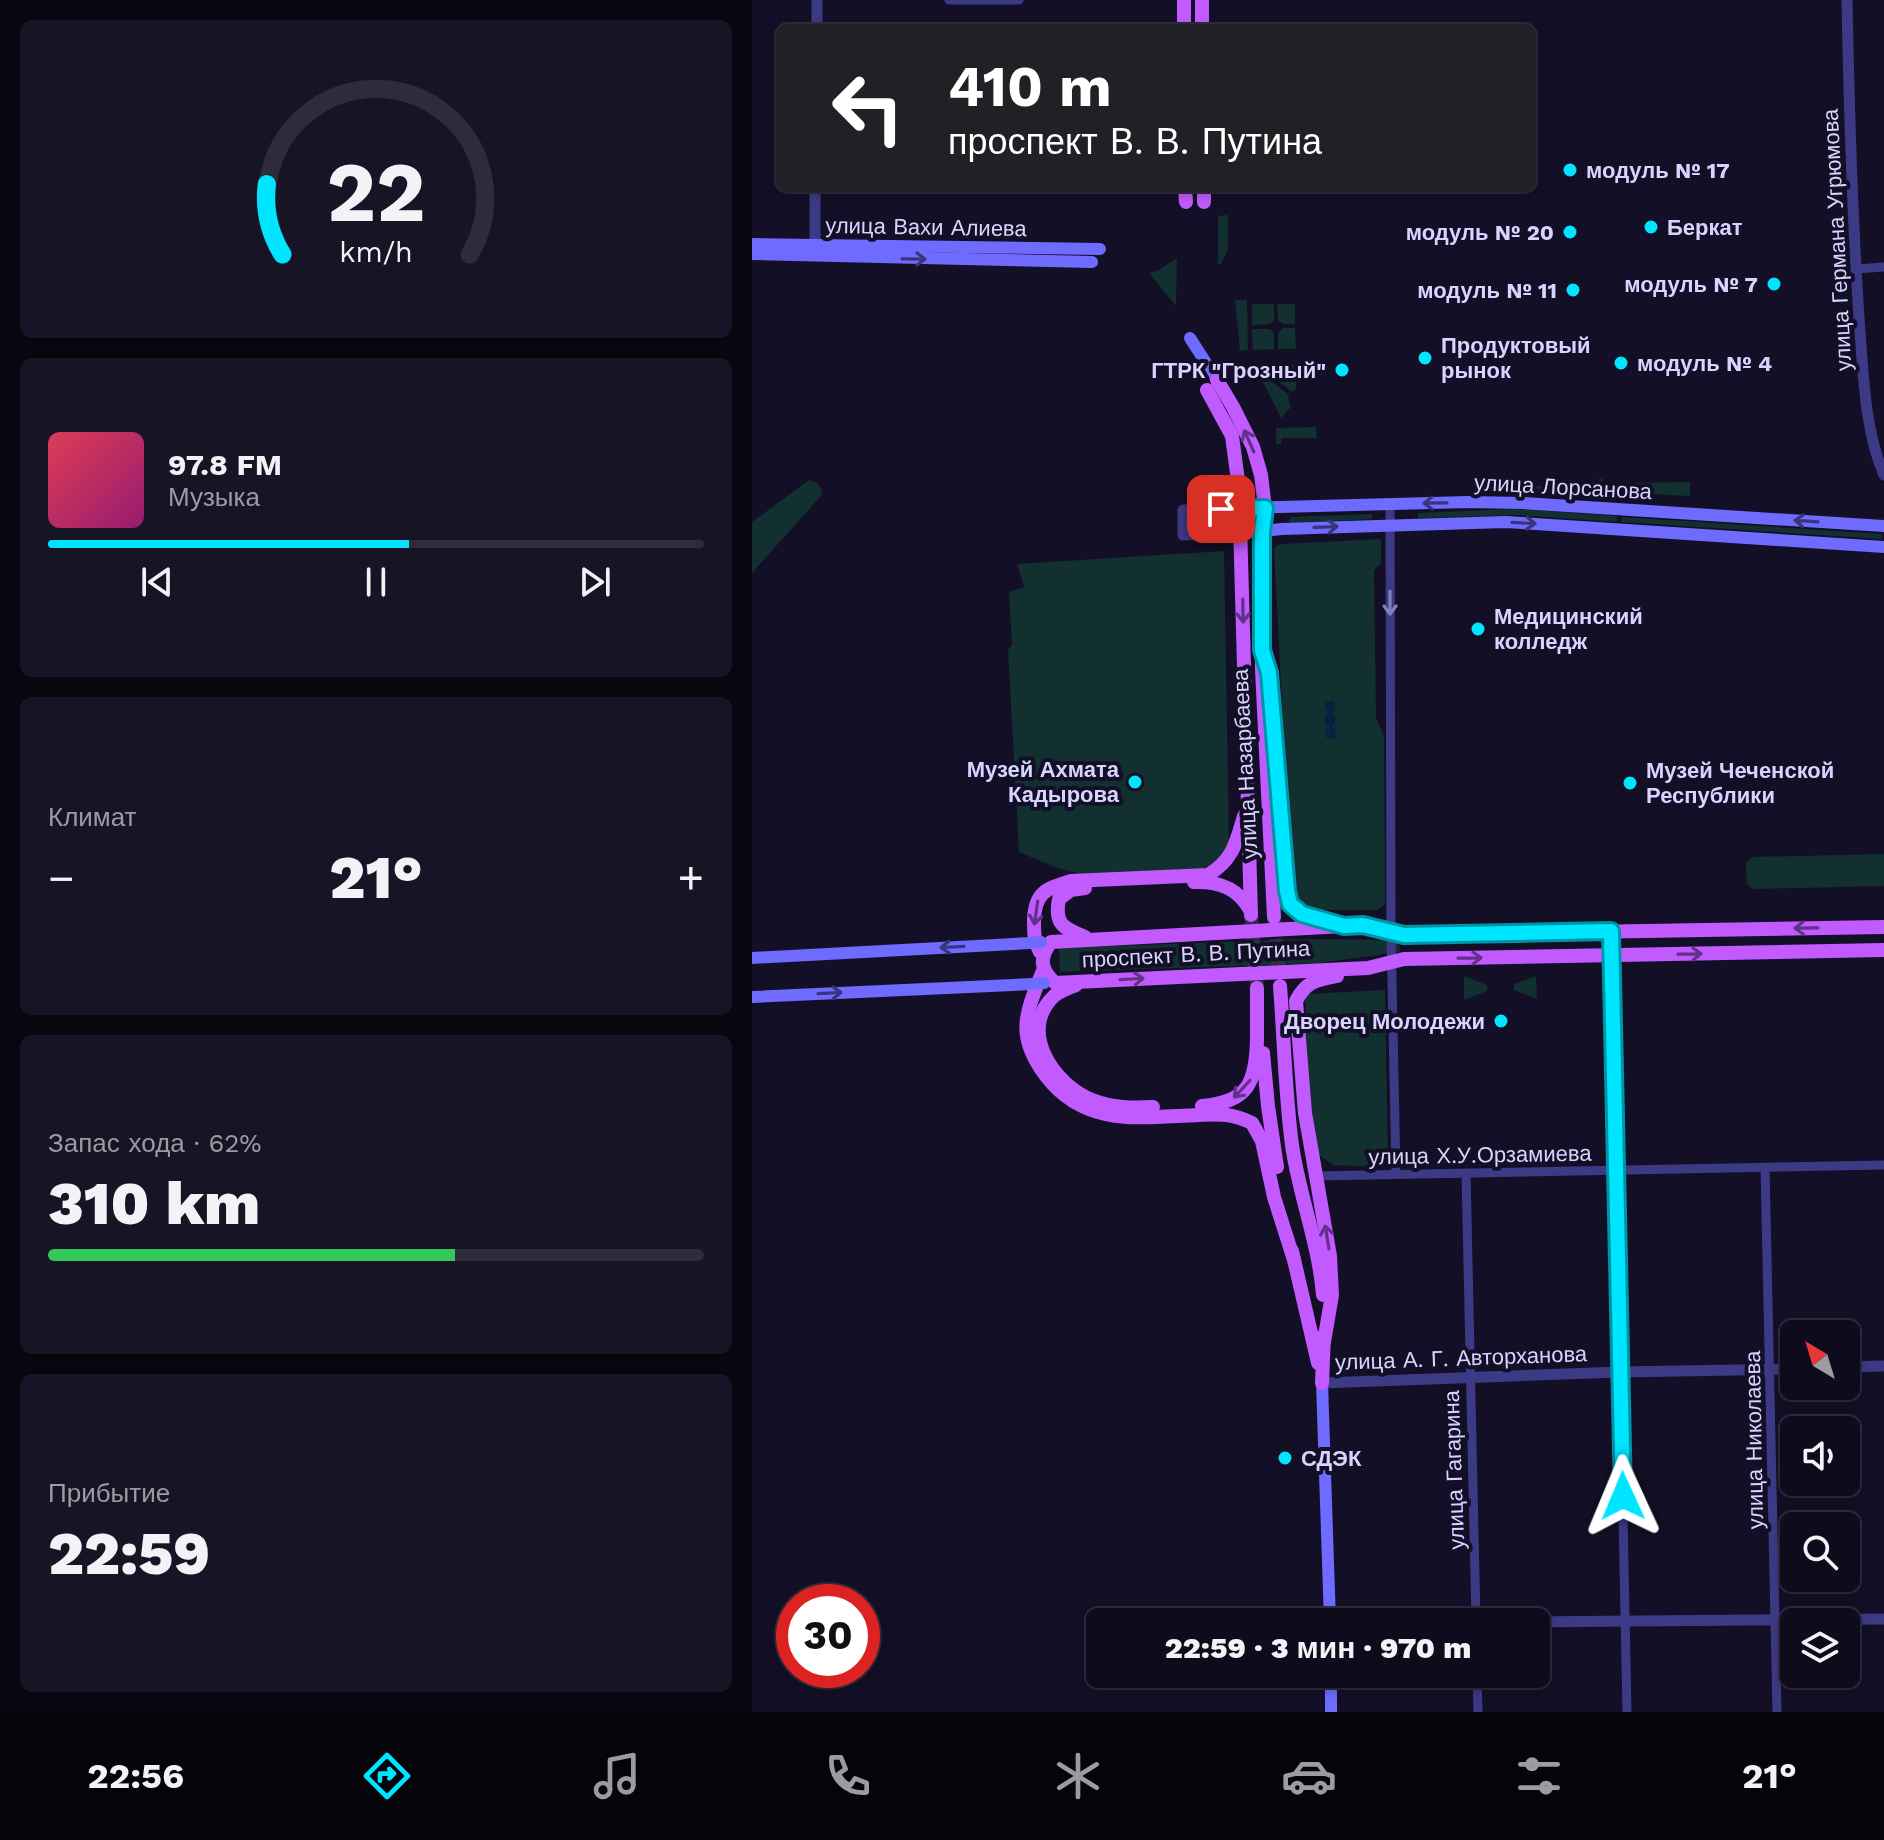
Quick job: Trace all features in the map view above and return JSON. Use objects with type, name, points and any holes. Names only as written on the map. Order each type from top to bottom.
[{"type":"main road","points":[[1184,0],[1184,24]]},
{"type":"main road","points":[[1202,0],[1202,24]]},
{"type":"main road","name":"улица Вахи Алиева","points":[[752,244],[815,251],[1092,262]]},
{"type":"main road","name":"улица Вахи Алиева","points":[[752,254],[1100,249]]},
{"type":"main road","points":[[1190,338],[1212,385]]},
{"type":"main road","name":"улица Назарбаева","points":[[1212,385],[1233,407],[1253,447],[1261,475],[1265,508],[1262,532],[1262,650],[1274,917]]},
{"type":"main road","name":"улица Назарбаева","points":[[1092,940],[1069,931],[1056,912],[1059,899],[1071,890],[1214,883],[1237,892],[1251,915],[1240,508],[1232,436],[1212,385]]},
{"type":"main road","name":"улица Лорсанова","points":[[1240,508],[1522,503],[1884,526]]},
{"type":"main road","name":"улица Лорсанова","points":[[1241,533],[1506,522],[1884,547]]},
{"type":"main road","points":[[1262,650],[1269,673],[1290,904],[1302,914],[1344,926]]},
{"type":"main road","points":[[1247,804],[1228,859],[1208,875],[1071,881],[1042,893],[1034,906],[1034,941],[1043,963],[1027,1017],[1027,1043],[1050,1081],[1081,1106],[1110,1116],[1130,1118],[1231,1114],[1252,1123],[1262,1141],[1274,1197],[1294,1260]]},
{"type":"main road","name":"проспект В. В. Путина","points":[[1043,963],[1092,940],[1363,925],[1404,935],[1884,927]]},
{"type":"main road","name":"проспект В. В. Путина","points":[[1043,963],[1084,982],[1368,968],[1404,959],[1884,950]]},
{"type":"main road","points":[[752,958],[1043,963]]},
{"type":"main road","points":[[752,997],[1043,963]]},
{"type":"main road","points":[[1324,1342],[1332,1295],[1328,1240],[1305,1113],[1296,1001],[1308,984],[1368,968]]},
{"type":"main road","points":[[1084,982],[1056,994],[1043,1010],[1037,1028],[1040,1043],[1058,1076],[1073,1089],[1090,1100],[1119,1108],[1220,1104],[1240,1094],[1250,1083],[1257,1061],[1257,988],[1270,1119],[1294,1260],[1322,1383]]},
{"type":"main road","points":[[1280,986],[1292,1145],[1322,1277],[1325,1321],[1322,1383],[1330,1608]]},
{"type":"main road","points":[[1331,1688],[1331,1712]]},
{"type":"street","points":[[817,0],[817,24]]},
{"type":"street","points":[[949,0],[1019,0]]},
{"type":"street","name":"улица Германа Угрюмова","points":[[1847,0],[1856,269],[1864,377],[1871,429],[1884,475]]},
{"type":"street","points":[[815,192],[815,251]]},
{"type":"street","points":[[1856,269],[1884,267]]},
{"type":"street","points":[[1390,504],[1391,932],[1396,1173]]},
{"type":"street","points":[[1240,508],[1183,510],[1183,535],[1241,533]]},
{"type":"street","points":[[1611,931],[1627,1712]]},
{"type":"street","name":"улица Х.У.Орзамиева","points":[[1316,1176],[1884,1165]]},
{"type":"street","name":"улица Николаева","points":[[1765,1168],[1777,1712]]},
{"type":"street","name":"улица Гагарина","points":[[1466,1173],[1476,1608]]},
{"type":"street","points":[[1860,1367],[1884,1366]]},
{"type":"street","name":"улица А. Г. Авторханова","points":[[1322,1383],[1780,1369]]},
{"type":"street","points":[[1550,1622],[1884,1619]]},
{"type":"street","points":[[1477,1688],[1478,1712]]},
{"type":"green space","points":[[1228,215],[1228,249],[1221,264],[1218,264],[1218,216]]},
{"type":"green space","points":[[1177,258],[1176,306],[1149,273]]},
{"type":"green space","points":[[1235,300],[1247,300],[1248,350],[1240,351]]},
{"type":"green space","points":[[1252,304],[1274,304],[1274,320],[1270,324],[1252,325]]},
{"type":"green space","points":[[1277,304],[1295,304],[1295,324],[1283,324],[1278,320]]},
{"type":"green space","points":[[1283,328],[1295,328],[1296,349],[1278,349],[1278,333]]},
{"type":"green space","points":[[1252,329],[1270,329],[1274,333],[1274,349],[1253,350]]},
{"type":"green space","points":[[1296,365],[1296,389],[1292,392],[1259,366]]},
{"type":"green space","points":[[1257,370],[1289,395],[1291,407],[1281,418]]},
{"type":"green space","points":[[1316,427],[1317,438],[1281,438],[1281,444],[1276,444],[1276,428]]},
{"type":"green space","points":[[1600,478],[1605,482],[1605,493],[1506,488],[1596,483]]},
{"type":"green space","points":[[809,480],[818,484],[822,490],[821,496],[752,573],[752,522]]},
{"type":"green space","points":[[1690,482],[1690,496],[1626,493],[1627,483]]},
{"type":"green space","points":[[1516,509],[1617,516],[1617,522],[1516,515],[1418,518],[1418,513]]},
{"type":"green space","points":[[1372,514],[1372,519],[1289,521],[1291,517]]},
{"type":"green space","points":[[1622,517],[1882,534],[1882,539],[1621,522]]},
{"type":"green space","points":[[1381,539],[1381,564],[1374,570],[1376,718],[1384,736],[1385,904],[1378,910],[1299,910],[1291,879],[1274,549],[1282,544]]},
{"type":"green space","points":[[1224,551],[1229,841],[1218,862],[1201,870],[1089,876],[1057,868],[1019,852],[1008,649],[1012,645],[1009,592],[1024,587],[1017,564]]},
{"type":"green space","points":[[1884,854],[1884,886],[1752,889],[1747,884],[1746,863],[1752,857]]},
{"type":"green space","points":[[1308,939],[1399,940],[1400,952],[1319,963],[1060,972],[1059,948]]},
{"type":"green space","points":[[1464,976],[1487,985],[1487,991],[1464,1000]]},
{"type":"green space","points":[[1536,976],[1537,999],[1514,990],[1514,984]]},
{"type":"green space","points":[[1385,990],[1388,1162],[1376,1167],[1333,1165],[1316,1153],[1308,1109],[1305,994]]},
{"type":"water","points":[[1334,701],[1332,714],[1335,715],[1333,728],[1336,738],[1326,738],[1329,725],[1325,725],[1328,711],[1325,710],[1325,702]]},
{"type":"tunnel","points":[[1251,915],[1257,986]]},
{"type":"tunnel","points":[[1274,918],[1280,981]]},
{"type":"place","name":"модуль № 17","points":[[1570,170]]},
{"type":"place","name":"Беркат","points":[[1651,227]]},
{"type":"place","name":"модуль № 20","points":[[1570,232]]},
{"type":"place","name":"модуль № 7","points":[[1774,284]]},
{"type":"place","name":"модуль № 11","points":[[1573,290]]},
{"type":"place","name":"Продуктовый рынок","points":[[1425,358]]},
{"type":"place","name":"модуль № 4","points":[[1621,363]]},
{"type":"place","name":"ГТРК \"Грозный\"","points":[[1342,370]]},
{"type":"place","name":"Медицинский колледж","points":[[1478,629]]},
{"type":"place","name":"Музей Ахмата Кадырова","points":[[1135,782]]},
{"type":"place","name":"Музей Чеченской Республики","points":[[1630,783]]},
{"type":"place","name":"Дворец Молодежи","points":[[1501,1021]]},
{"type":"place","name":"СДЭК","points":[[1285,1458]]},
{"type":"route","points":[[1221,509],[1265,508],[1262,532],[1262,650],[1269,673],[1290,904],[1302,914],[1316,919],[1344,926],[1363,925],[1404,935],[1611,931],[1623,1496]]}]
